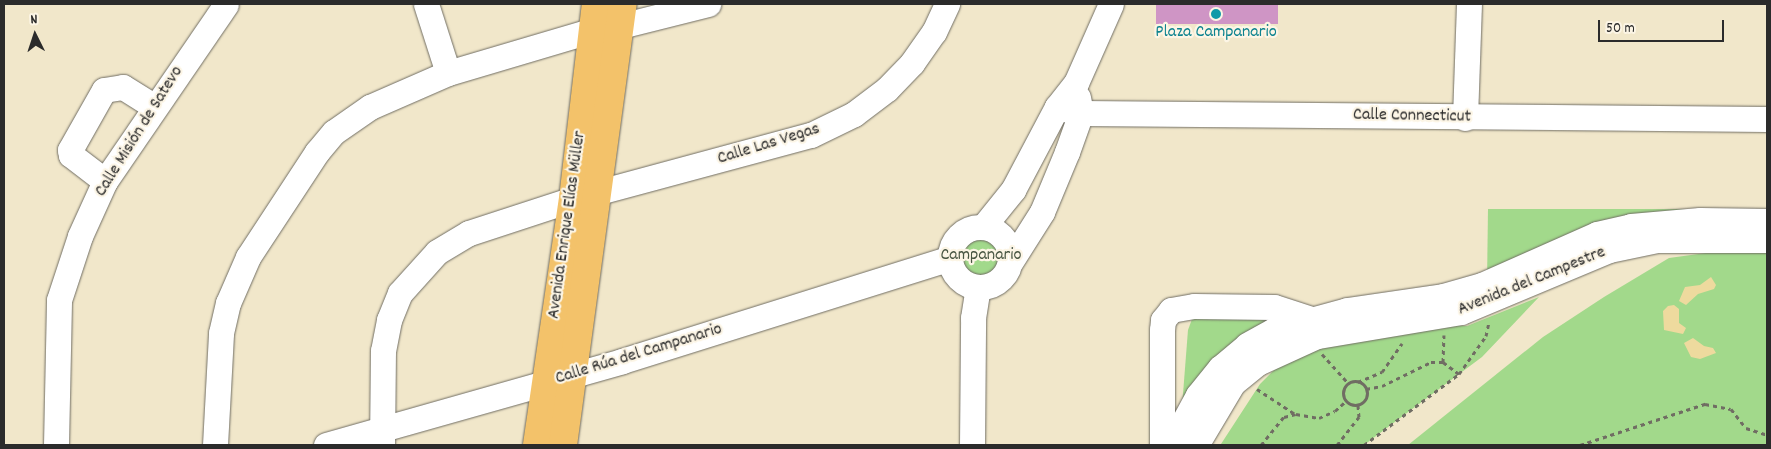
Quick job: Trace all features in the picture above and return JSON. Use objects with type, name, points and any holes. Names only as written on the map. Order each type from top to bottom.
[{"type":"main road","name":"Avenida Enrique Elías Müller","points":[[537,445],[546,383],[622,15]]},
{"type":"main road","name":"Avenida Enrique Elías Müller","points":[[563,445],[574,373],[586,196],[595,17]]},
{"type":"street","name":"Calle Misión de Satevo","points":[[56,445],[59,300],[80,236],[106,180],[154,106],[226,4]]},
{"type":"street","points":[[426,4],[448,73]]},
{"type":"street","points":[[622,15],[708,4]]},
{"type":"street","name":"Calle Las Vegas","points":[[382,437],[383,351],[389,320],[400,293],[415,273],[437,252],[469,233],[586,196],[811,135],[854,114],[887,89],[912,63],[934,32],[947,4]]},
{"type":"street","points":[[988,228],[1021,177],[1057,107],[1076,83],[1111,4]]},
{"type":"street","points":[[1465,118],[1469,4]]},
{"type":"street","points":[[215,445],[220,333],[228,303],[248,257],[317,152],[334,132],[370,107],[448,73],[595,17]]},
{"type":"street","points":[[1047,200],[988,228],[963,232],[956,239],[950,258],[961,282],[978,288],[996,284],[1009,270],[1011,261],[1047,200],[1081,113],[1076,83]]},
{"type":"street","points":[[106,180],[71,155],[70,150],[104,90],[123,87],[154,106]]},
{"type":"street","name":"Calle Connecticut","points":[[1057,107],[1081,113],[1465,118],[1767,119]]},
{"type":"street","points":[[1021,177],[1047,200]]},
{"type":"street","name":"Avenida del Campestre","points":[[1543,267],[1597,234],[1649,223],[1767,221]]},
{"type":"street","points":[[988,228],[1007,242],[1011,261]]},
{"type":"street","name":"Avenida del Campestre","points":[[1196,445],[1234,383],[1258,363],[1349,320],[1543,267],[1657,240],[1767,240]]},
{"type":"street","name":"Calle Rúa del Campanario","points":[[326,445],[382,437],[574,373],[950,258]]},
{"type":"street","points":[[972,445],[973,318],[978,288]]},
{"type":"street","points":[[1162,445],[1162,330],[1163,320],[1171,310],[1194,306],[1274,307],[1310,319]]},
{"type":"street","name":"Avenida del Campestre","points":[[1171,445],[1198,395],[1220,368],[1247,345],[1274,330],[1310,319],[1349,320]]},
{"type":"path","points":[[1364,445],[1459,374],[1486,336],[1490,319],[1482,321]]},
{"type":"path","points":[[1443,331],[1443,362]]},
{"type":"path","points":[[1346,401],[1343,390],[1348,383],[1358,382],[1382,372],[1394,351],[1406,339]]},
{"type":"path","points":[[1320,347],[1330,366],[1348,383]]},
{"type":"path","points":[[1366,389],[1382,386],[1415,368],[1443,362],[1459,374]]},
{"type":"path","points":[[1337,445],[1359,417],[1358,405],[1366,397],[1366,389],[1358,382]]},
{"type":"path","points":[[1251,396],[1260,384]]},
{"type":"path","points":[[1256,389],[1296,414],[1319,418],[1335,411],[1346,401]]},
{"type":"path","points":[[1346,401],[1358,405]]},
{"type":"path","points":[[1580,445],[1705,404],[1731,409],[1746,428],[1767,435]]},
{"type":"path","points":[[1261,445],[1284,417],[1296,414]]},
{"type":"green space","points":[[1488,209],[1695,209],[1487,284]]},
{"type":"green space","name":"Campanario","points":[[981,237],[994,243],[1000,256],[994,269],[981,275],[968,269],[962,256],[968,243]]},
{"type":"green space","points":[[1713,252],[1767,253],[1767,445],[1408,445],[1543,337],[1604,297],[1669,258]]},
{"type":"green space","points":[[1539,297],[1482,357],[1364,445],[1221,444],[1260,384],[1276,368],[1320,347],[1453,325],[1467,326]]},
{"type":"green space","points":[[1325,310],[1179,445],[1188,330],[1195,311]]},
{"type":"sand","points":[[1711,277],[1716,285],[1714,289],[1698,294],[1686,305],[1679,301],[1685,287],[1700,285]]},
{"type":"sand","points":[[1674,305],[1679,309],[1679,323],[1686,328],[1683,334],[1664,330],[1663,311],[1668,306]]},
{"type":"sand","points":[[1693,338],[1704,346],[1713,348],[1716,353],[1700,359],[1691,357],[1684,343]]},
{"type":"building","name":"Plaza Campanario","points":[[1156,4],[1278,4],[1278,24],[1156,24]]},
{"type":"place","name":"Plaza Campanario","points":[[1216,14]]}]
